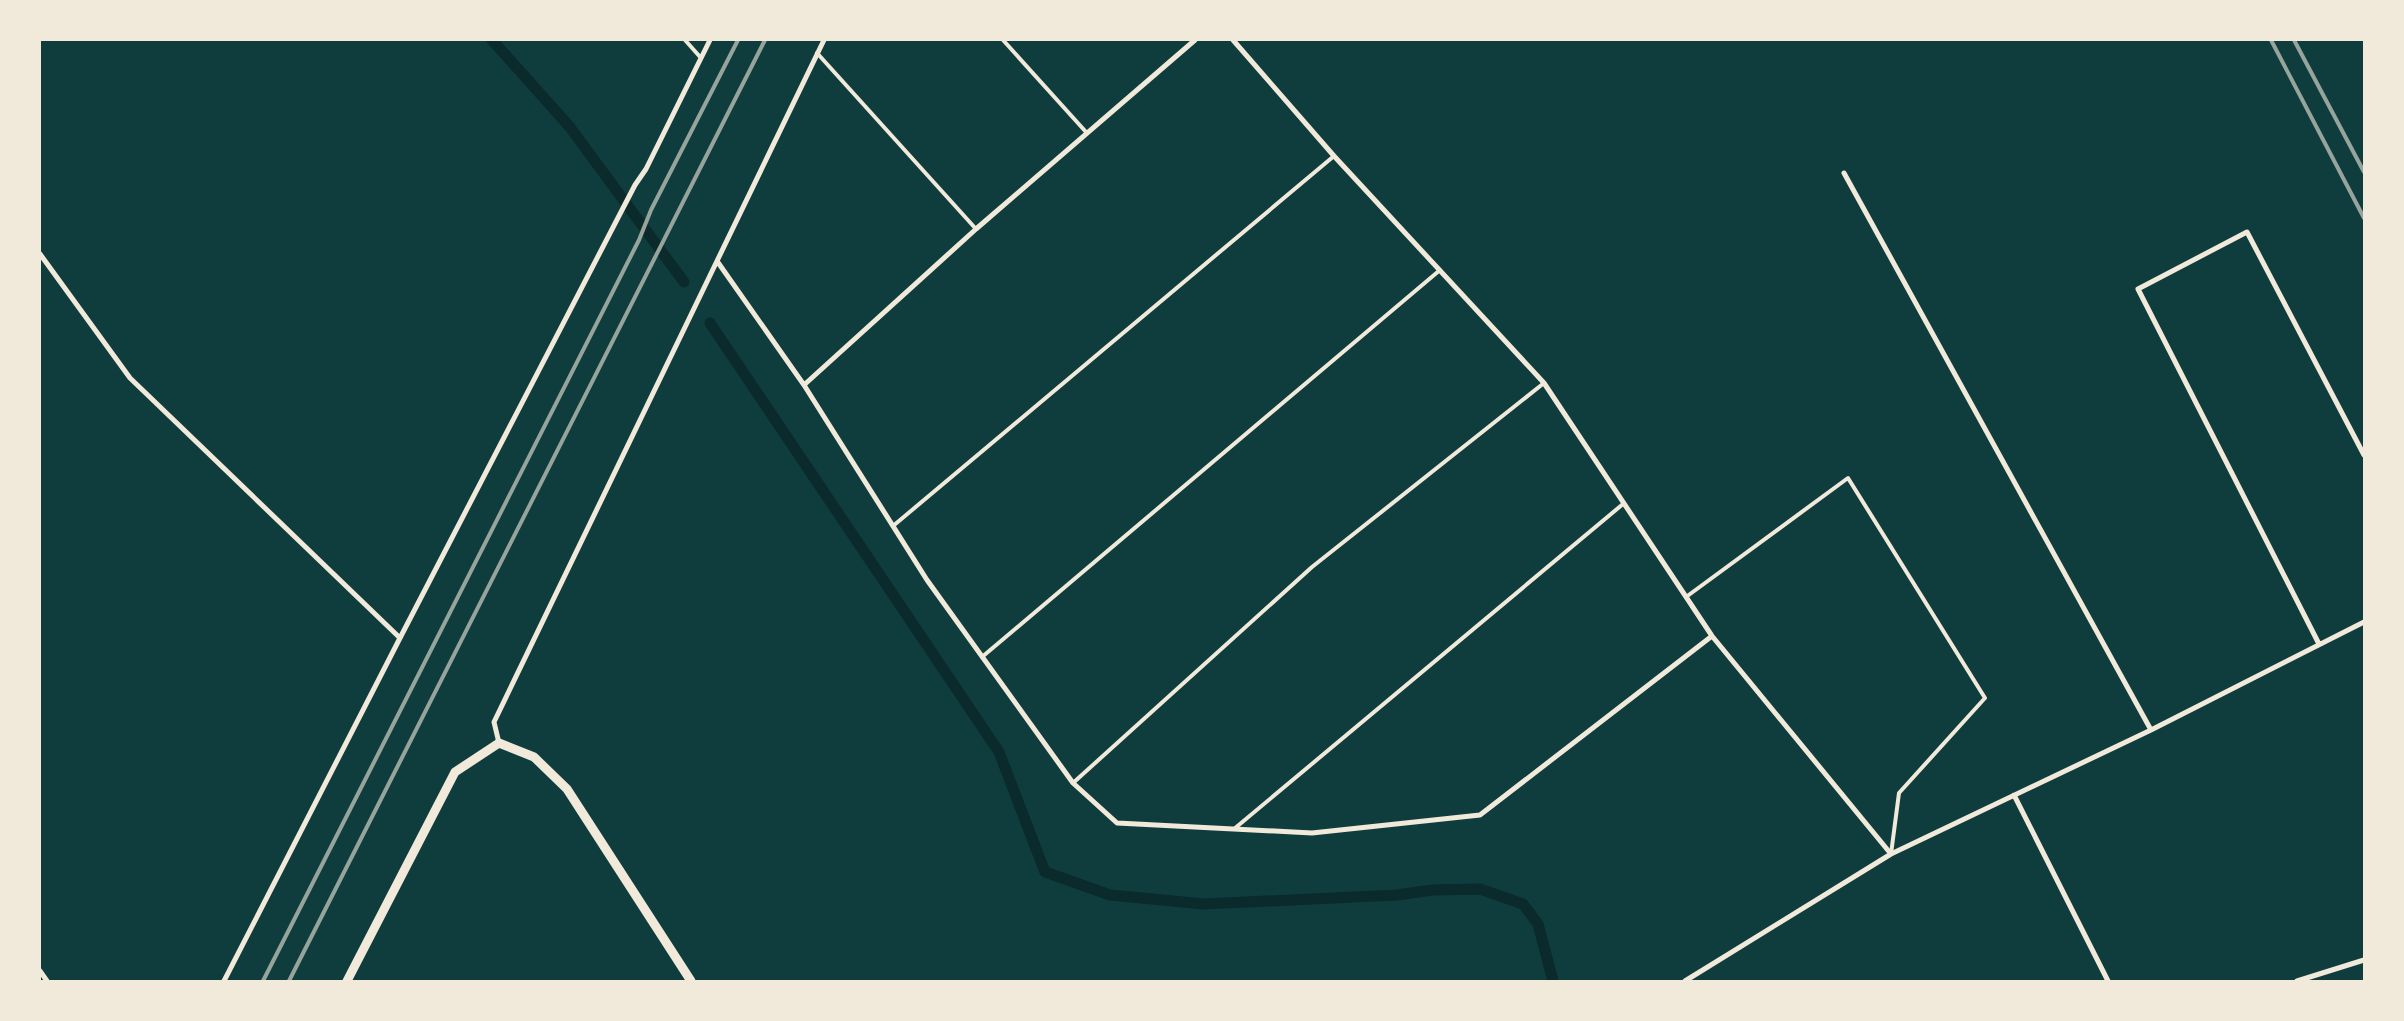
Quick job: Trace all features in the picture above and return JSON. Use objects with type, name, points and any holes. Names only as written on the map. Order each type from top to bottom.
[{"type":"street","points":[[224,981],[635,185],[646,169],[710,40]]},
{"type":"street","points":[[499,743],[494,722],[824,40]]},
{"type":"street","points":[[804,385],[976,229],[1086,132],[1195,40]]},
{"type":"street","points":[[1233,40],[1334,156],[1544,383],[1712,636],[1891,854]]},
{"type":"street","points":[[1844,173],[2150,730]]},
{"type":"street","points":[[2319,644],[2138,289],[2247,232],[2364,455]]},
{"type":"street","points":[[40,254],[130,378],[400,638]]},
{"type":"street","points":[[717,261],[804,385],[927,580],[1072,783],[1117,823],[1312,833],[1480,815],[1712,636]]},
{"type":"street","points":[[1685,981],[1891,854],[2150,730],[2364,622]]},
{"type":"street","points":[[347,981],[455,772],[499,743]]},
{"type":"street","points":[[499,743],[534,757],[567,789],[691,981]]},
{"type":"street","points":[[2014,795],[2108,981]]},
{"type":"street","points":[[2297,981],[2364,960]]},
{"type":"street","points":[[40,971],[47,981]]},
{"type":"lane","points":[[685,40],[701,58]]},
{"type":"lane","points":[[1003,40],[1086,132]]},
{"type":"lane","points":[[817,52],[976,229]]},
{"type":"lane","points":[[893,526],[1334,156]]},
{"type":"lane","points":[[982,657],[1440,270]]},
{"type":"lane","points":[[1072,783],[1312,567],[1544,383]]},
{"type":"lane","points":[[1686,597],[1848,478],[1985,698],[1899,793],[1891,854]]},
{"type":"lane","points":[[1234,829],[1623,504]]},
{"type":"waterway","points":[[492,40],[569,126],[684,282]]},
{"type":"waterway","points":[[710,323],[999,752],[1045,872],[1110,895],[1204,904],[1397,895],[1432,890],[1480,889],[1523,904],[1538,924],[1553,981]]},
{"type":"railway","points":[[263,981],[639,240],[651,210],[738,40]]},
{"type":"railway","points":[[289,981],[765,40]]},
{"type":"railway","points":[[2271,40],[2364,218]]},
{"type":"railway","points":[[2294,40],[2364,172]]}]
